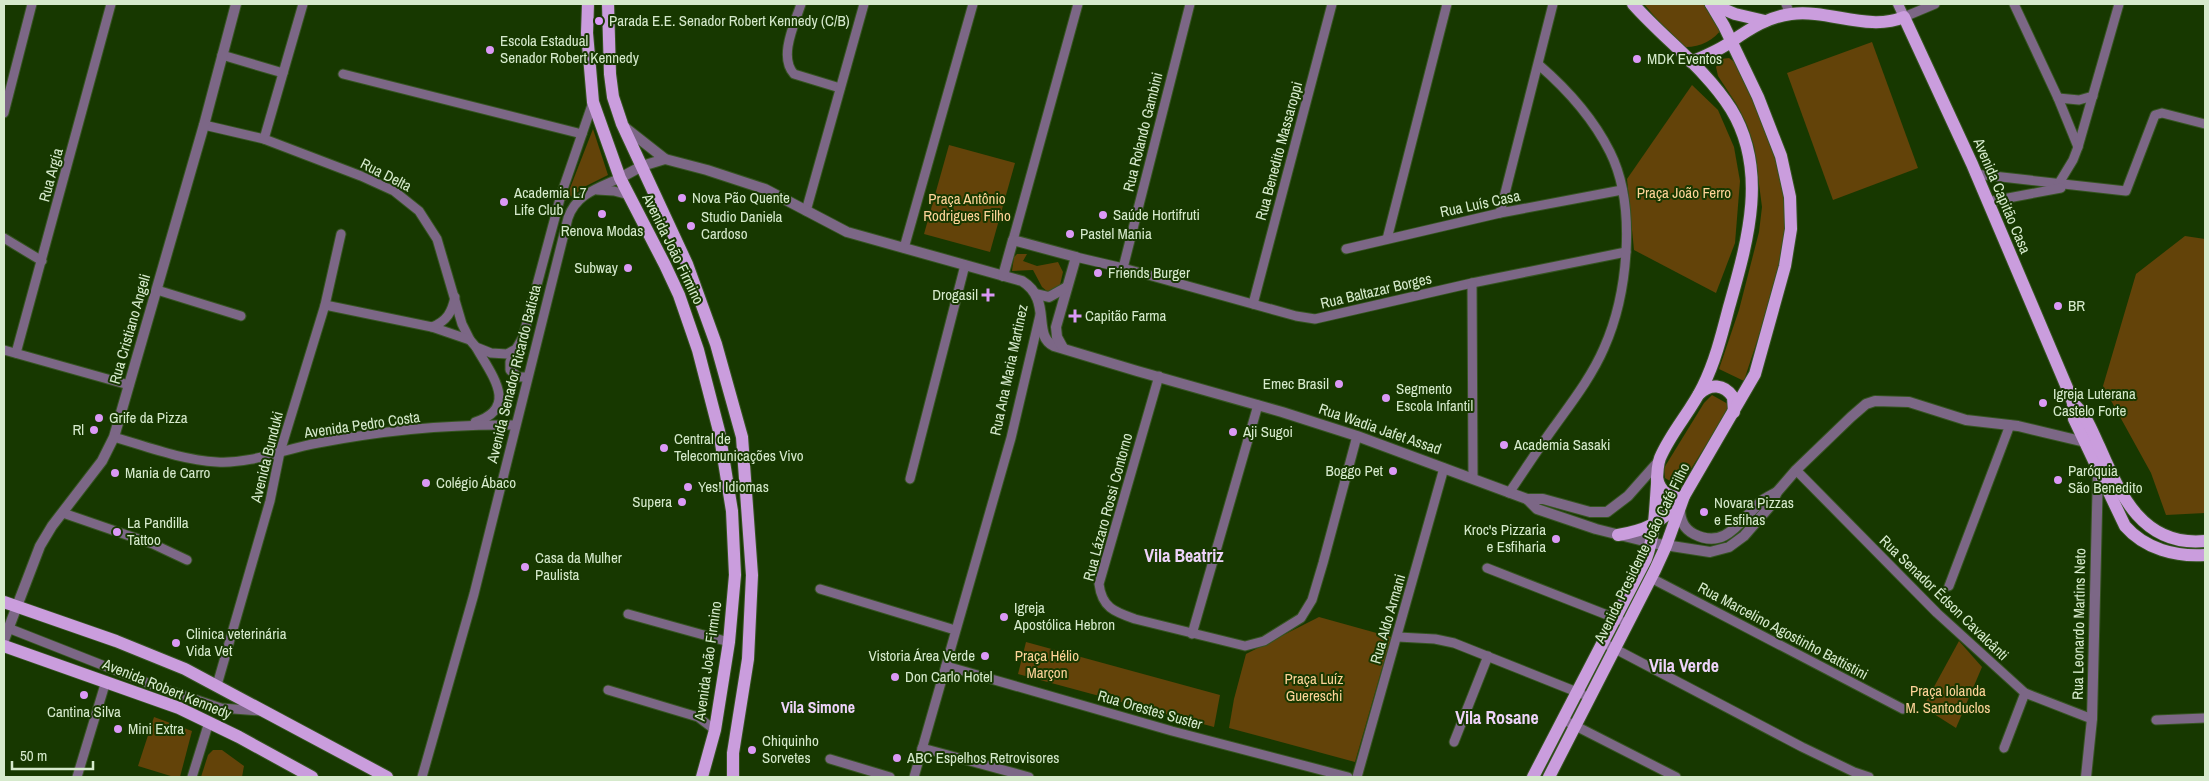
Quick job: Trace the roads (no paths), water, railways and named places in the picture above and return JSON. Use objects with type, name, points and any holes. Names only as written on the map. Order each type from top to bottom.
[{"type":"main road","name":"Avenida João Firmino","points":[[588,4],[587,33],[593,102],[620,178],[679,295],[698,350],[719,432],[732,511],[735,575],[729,642],[715,730],[702,777]]},
{"type":"main road","name":"Avenida João Firmino","points":[[608,4],[610,74],[613,97],[622,124],[695,285],[716,344],[742,436],[752,575],[748,659],[733,753],[733,777]]},
{"type":"main road","name":"Avenida Presidente João Café Filho","points":[[1533,777],[1639,573],[1652,543],[1659,461],[1699,394],[1714,358],[1745,251],[1752,198],[1752,180],[1744,142],[1732,111],[1712,83],[1633,4]]},
{"type":"main road","name":"Avenida Presidente João Café Filho","points":[[1549,777],[1651,578],[1666,546],[1682,502],[1756,374],[1785,266],[1791,229],[1790,197],[1781,156],[1758,97],[1711,4]]},
{"type":"main road","points":[[1711,4],[1735,14],[1765,21]]},
{"type":"main road","name":"Avenida Capitão Casa","points":[[1898,4],[1975,174],[2074,403],[2084,414],[2098,471],[2125,526],[2139,540],[2166,551],[2205,555]]},
{"type":"main road","points":[[1691,62],[1731,42],[1746,30],[1788,9],[1872,23],[1892,22],[1904,18]]},
{"type":"main road","points":[[1699,394],[1708,387],[1719,386],[1724,388],[1733,397],[1734,412]]},
{"type":"main road","name":"Avenida Capitão Casa","points":[[2090,439],[2132,511],[2146,524],[2160,533],[2181,539],[2205,541]]},
{"type":"main road","points":[[1618,535],[1639,531],[1654,525],[1682,502],[1660,488],[1657,478]]},
{"type":"main road","name":"Avenida Robert Kennedy","points":[[10,604],[116,641],[185,669],[387,777]]},
{"type":"main road","name":"Avenida Robert Kennedy","points":[[4,646],[179,708],[312,777]]},
{"type":"street","points":[[4,113],[32,4]]},
{"type":"street","name":"Rua Argia","points":[[16,353],[112,4]]},
{"type":"street","name":"Rua Cristiano Angeli","points":[[4,640],[8,628],[10,604],[40,546],[102,462],[114,437],[204,125],[236,4]]},
{"type":"street","points":[[264,139],[303,4]]},
{"type":"street","points":[[801,4],[788,49],[789,69],[794,74],[840,88]]},
{"type":"street","points":[[806,210],[864,4]]},
{"type":"street","points":[[904,248],[974,4]]},
{"type":"street","points":[[1003,276],[1078,4]]},
{"type":"street","name":"Rua Rolando Gambini","points":[[1123,268],[1188,4]]},
{"type":"street","name":"Rua Benedito Massaroppi","points":[[1253,304],[1332,4]]},
{"type":"street","points":[[1387,239],[1447,4]]},
{"type":"street","points":[[1500,213],[1553,4]]},
{"type":"street","points":[[1904,18],[1934,4]]},
{"type":"street","points":[[2014,4],[2058,98],[2078,147]]},
{"type":"street","points":[[1987,202],[2058,185],[2073,160],[2078,147],[2119,4]]},
{"type":"street","points":[[222,55],[283,73]]},
{"type":"street","points":[[1509,493],[1577,395],[1604,348],[1622,291],[1626,252],[1622,190],[1611,154],[1596,127],[1564,87],[1539,65]]},
{"type":"street","points":[[343,74],[582,134]]},
{"type":"street","points":[[2058,98],[2079,100],[2093,96]]},
{"type":"street","name":"Avenida Senador Ricardo Batista","points":[[325,305],[432,327],[498,354],[511,353],[516,349],[523,337],[561,195],[593,102]]},
{"type":"street","points":[[1975,174],[2058,185],[2076,185],[2126,191],[2155,115],[2162,113],[2205,124]]},
{"type":"street","name":"Rua Ana Maria Martinez","points":[[622,124],[665,159],[748,182],[847,232],[1022,281],[1032,288],[1036,294],[1040,303],[1040,315],[1011,438],[914,777]]},
{"type":"street","name":"Rua Delta","points":[[204,125],[264,139],[379,184],[408,201],[424,218],[437,239],[455,294],[462,324],[497,386],[499,402],[496,411],[489,417],[468,425]]},
{"type":"street","points":[[620,178],[642,166],[665,159]]},
{"type":"street","name":"Avenida Senador Ricardo Batista","points":[[422,777],[474,594],[570,212],[576,201],[620,178]]},
{"type":"street","points":[[594,190],[614,191],[629,195]]},
{"type":"street","name":"Rua Luís Casa","points":[[1346,249],[1500,213],[1622,190]]},
{"type":"street","name":"Avenida Bunduki","points":[[217,685],[270,501],[280,452],[325,305],[342,234]]},
{"type":"street","points":[[4,238],[42,261]]},
{"type":"street","points":[[1013,240],[1076,257],[1056,327],[1057,337],[1063,348]]},
{"type":"street","name":"Rua Baltazar Borges","points":[[1076,257],[1123,268],[1296,316],[1315,319],[1472,282],[1626,252]]},
{"type":"street","points":[[910,479],[964,265]]},
{"type":"street","points":[[1472,282],[1473,478]]},
{"type":"street","points":[[1036,294],[1049,297],[1067,288]]},
{"type":"street","points":[[157,290],[241,316]]},
{"type":"street","points":[[432,327],[442,323],[447,317],[451,311],[455,294]]},
{"type":"street","name":"Rua Wadia Jafet Assad","points":[[1040,315],[1048,342],[1063,348],[1258,405],[1356,436],[1527,499],[1543,499],[1583,510],[1600,513],[1607,512],[1628,496],[1659,461]]},
{"type":"street","points":[[516,349],[510,362],[510,370],[518,377],[527,377]]},
{"type":"street","points":[[4,350],[129,385]]},
{"type":"street","name":"Rua Lázaro Rossi Contorno","points":[[1159,376],[1099,584],[1100,596],[1106,605],[1119,613],[1240,646],[1252,646],[1280,632],[1301,618],[1312,600],[1356,436]]},
{"type":"street","name":"Rua Wadia Jafet Assad","points":[[1527,499],[1537,509],[1581,525],[1666,546],[1710,552],[1729,547],[1754,525],[1771,505],[1777,492],[1796,470],[1851,417],[1866,404],[1875,401],[1909,402],[1966,420],[2010,425],[2090,439]]},
{"type":"street","points":[[1192,634],[1258,405]]},
{"type":"street","points":[[468,425],[515,425]]},
{"type":"street","name":"Avenida Pedro Costa","points":[[114,437],[200,460],[237,462],[316,443],[468,425]]},
{"type":"street","points":[[1949,586],[2010,425]]},
{"type":"street","name":"Rua Aldo Armani","points":[[1357,777],[1444,468]]},
{"type":"street","name":"Rua Senador Édson Cavalcânti","points":[[1796,470],[1937,613],[2025,693],[2092,719]]},
{"type":"street","name":"Rua Leonardo Martins Neto","points":[[2086,777],[2092,719],[2098,471]]},
{"type":"street","name":"Rua Wadia Jafet Assad","points":[[1682,502],[1680,518],[1686,529],[1702,538],[1712,540],[1729,533],[1764,500],[1777,492]]},
{"type":"street","points":[[63,513],[153,544],[187,560]]},
{"type":"street","points":[[1487,568],[1627,624]]},
{"type":"street","name":"Rua Marcelino Agostinho Battistini","points":[[1651,578],[1903,709]]},
{"type":"street","points":[[820,589],[955,630]]},
{"type":"street","points":[[628,614],[729,642]]},
{"type":"street","name":"Avenida Robert Kennedy","points":[[8,628],[158,687],[221,708],[266,712]]},
{"type":"street","points":[[1398,636],[1435,639],[1454,643],[1589,697]]},
{"type":"street","points":[[1602,642],[1802,748],[1868,777]]},
{"type":"street","points":[[1454,742],[1488,656]]},
{"type":"street","name":"Rua Orestes Suster","points":[[946,666],[1181,733],[1348,777]]},
{"type":"street","points":[[77,777],[106,681]]},
{"type":"street","points":[[608,690],[698,718],[715,730]]},
{"type":"street","points":[[2004,748],[2025,693]]},
{"type":"street","points":[[698,718],[718,712]]},
{"type":"street","points":[[2156,720],[2205,718]]},
{"type":"street","points":[[1562,719],[1676,777]]},
{"type":"street","points":[[192,777],[209,722]]},
{"type":"street","points":[[922,748],[1029,777]]},
{"type":"street","points":[[830,759],[890,777]]},
{"type":"place","name":"Parada E.E. Senador Robert Kennedy (C/B)","points":[[599,21]]},
{"type":"place","name":"Escola Estadual Senador Robert Kennedy","points":[[490,50]]},
{"type":"place","name":"MDK Eventos","points":[[1637,59]]},
{"type":"place","name":"Nova Pão Quente","points":[[682,198]]},
{"type":"place","name":"Academia L7 Life Club","points":[[504,202]]},
{"type":"place","name":"Renova Modas","points":[[602,214]]},
{"type":"place","name":"Saúde Hortifruti","points":[[1103,215]]},
{"type":"place","name":"Studio Daniela Cardoso","points":[[691,226]]},
{"type":"place","name":"Pastel Mania","points":[[1070,234]]},
{"type":"place","name":"Subway","points":[[628,268]]},
{"type":"place","name":"Friends Burger","points":[[1098,273]]},
{"type":"place","name":"Drogasil","points":[[988,295]]},
{"type":"place","name":"BR","points":[[2058,306]]},
{"type":"place","name":"Capitão Farma","points":[[1075,316]]},
{"type":"place","name":"Emec Brasil","points":[[1339,384]]},
{"type":"place","name":"Segmento Escola Infantil","points":[[1386,398]]},
{"type":"place","name":"Igreja Luterana Castelo Forte","points":[[2043,403]]},
{"type":"place","name":"Grife da Pizza","points":[[99,418]]},
{"type":"place","name":"Rl","points":[[94,430]]},
{"type":"place","name":"Aji Sugoi","points":[[1233,432]]},
{"type":"place","name":"Academia Sasaki","points":[[1504,445]]},
{"type":"place","name":"Central de Telecomunicações Vivo","points":[[664,448]]},
{"type":"place","name":"Boggo Pet","points":[[1393,471]]},
{"type":"place","name":"Mania de Carro","points":[[115,473]]},
{"type":"place","name":"Paróquia São Benedito","points":[[2058,480]]},
{"type":"place","name":"Colégio Ábaco","points":[[426,483]]},
{"type":"place","name":"Yes! Idiomas","points":[[688,487]]},
{"type":"place","name":"Supera","points":[[682,502]]},
{"type":"place","name":"Novara Pizzas e Esfihas","points":[[1704,512]]},
{"type":"place","name":"La Pandilla Tattoo","points":[[117,532]]},
{"type":"place","name":"Kroc's Pizzaria e Esfiharia","points":[[1556,539]]},
{"type":"place","name":"Casa da Mulher Paulista","points":[[525,567]]},
{"type":"place","name":"Igreja Apostólica Hebron","points":[[1004,617]]},
{"type":"place","name":"Clinica veterinária Vida Vet","points":[[176,643]]},
{"type":"place","name":"Vistoria Área Verde","points":[[985,656]]},
{"type":"place","name":"Don Carlo Hotel","points":[[895,677]]},
{"type":"place","name":"Cantina Silva","points":[[84,695]]},
{"type":"place","name":"Mini Extra","points":[[118,729]]},
{"type":"place","name":"Chiquinho Sorvetes","points":[[752,750]]},
{"type":"place","name":"ABC Espelhos Retrovisores","points":[[897,758]]},
{"type":"district","name":"Vila Beatriz","points":[[1184,556]]},
{"type":"district","name":"Vila Verde","points":[[1684,666]]},
{"type":"district","name":"Vila Simone","points":[[818,707]]},
{"type":"district","name":"Vila Rosane","points":[[1497,718]]},
{"type":"park label","name":"Praça João Ferro","points":[[1684,193]]},
{"type":"park label","name":"Praça Antônio Rodrigues Filho","points":[[967,208]]},
{"type":"park label","name":"Praça Hélio Marçon","points":[[1047,664]]},
{"type":"park label","name":"Praça Luíz Guereschi","points":[[1314,688]]},
{"type":"park label","name":"Praça Iolanda M. Santoduclos","points":[[1948,700]]}]
